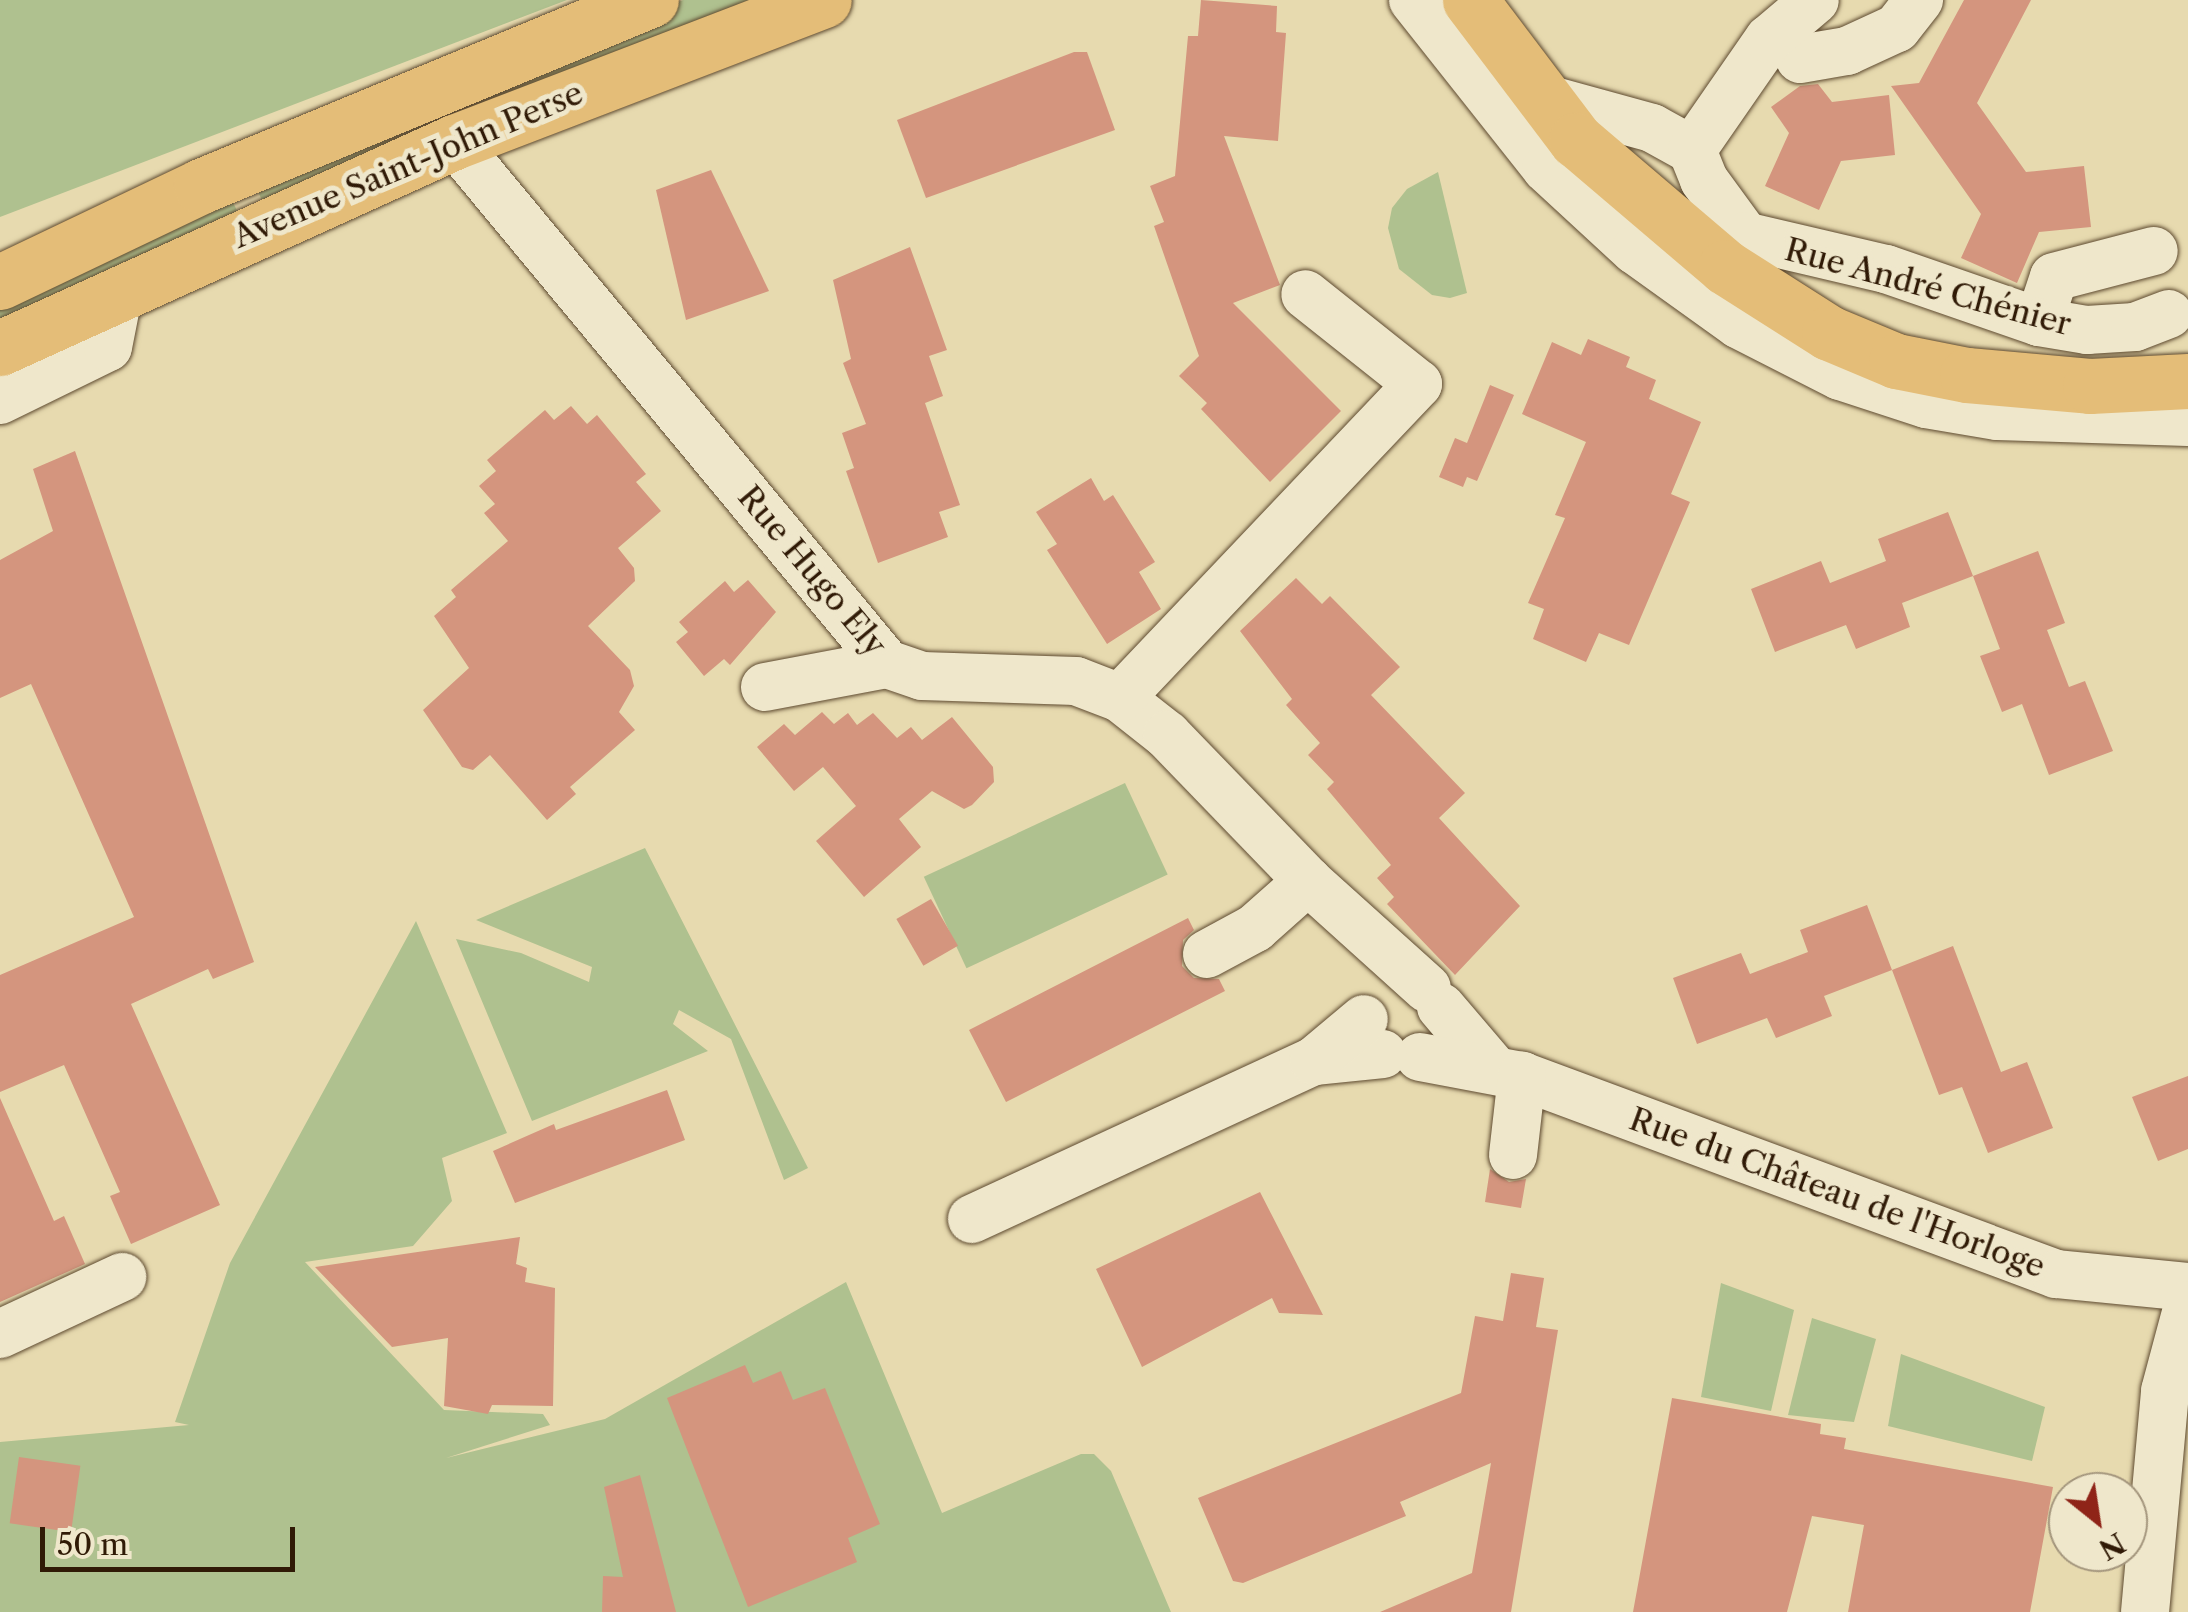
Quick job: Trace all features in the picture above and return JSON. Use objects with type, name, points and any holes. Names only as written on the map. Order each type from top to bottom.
[{"type":"main road","name":"Avenue Saint-John Perse","points":[[0,282],[272,155],[651,0]]},
{"type":"main road","name":"Avenue Saint-John Perse","points":[[0,348],[454,142],[824,0]]},
{"type":"main road","points":[[1470,0],[1539,97],[1614,174],[1735,252],[1829,333],[1896,360],[2074,385],[2188,382]]},
{"type":"street","points":[[1413,0],[1546,168],[1676,283],[1775,344],[1840,376],[1926,404],[2014,417],[2188,422]]},
{"type":"street","points":[[1539,97],[1652,128],[1692,150],[1768,40],[1814,0]]},
{"type":"street","points":[[1800,59],[1847,51],[1897,28],[1919,0]]},
{"type":"street","name":"Rue Hugo Ely","points":[[454,142],[888,664],[922,676],[1076,682],[1120,698],[1167,735],[1308,881],[1434,998]]},
{"type":"street","name":"Rue André Chénier","points":[[1692,150],[1735,252],[1886,269],[2039,322],[2087,330],[2135,328],[2169,314]]},
{"type":"street","points":[[2039,322],[2054,277],[2154,251]]},
{"type":"street","points":[[0,400],[108,347],[119,291]]},
{"type":"street","points":[[1120,698],[1418,384],[1304,294]]},
{"type":"street","points":[[765,687],[888,664]]},
{"type":"street","points":[[1207,954],[1255,928],[1308,881]]},
{"type":"street","name":"Rue Hugo Ely","points":[[1350,922],[1385,1032]]},
{"type":"street","points":[[972,1219],[1385,1032],[1442,1030],[1434,998],[1392,982],[1385,1032]]},
{"type":"street","name":"Rue du Château de l'Horloge","points":[[1434,998],[1508,1072]]},
{"type":"street","name":"Rue du Château de l'Horloge","points":[[1385,1032],[1508,1072],[2056,1274],[2188,1287]]},
{"type":"street","points":[[1508,1072],[1513,1155]]},
{"type":"street","points":[[0,1334],[122,1276]]},
{"type":"street","points":[[2145,1612],[2165,1392],[2188,1305]]},
{"type":"green space","points":[[0,0],[567,0],[0,217]]},
{"type":"green space","points":[[683,0],[759,0],[266,208],[251,178]]},
{"type":"green space","points":[[1438,172],[1467,293],[1450,298],[1432,295],[1399,269],[1388,228],[1392,208],[1407,189]]},
{"type":"green space","points":[[227,190],[243,223],[0,329],[0,294]]},
{"type":"green space","points":[[1125,783],[1168,875],[966,968],[924,877]]},
{"type":"green space","points":[[645,848],[808,1168],[784,1180],[731,1039],[679,1010],[673,1024],[708,1051],[532,1121],[456,939],[521,953],[589,982],[592,967],[476,920]]},
{"type":"green space","points":[[416,921],[507,1133],[442,1158],[452,1201],[413,1246],[305,1262],[444,1410],[543,1414],[550,1425],[446,1458],[605,1419],[846,1282],[942,1513],[1081,1454],[1094,1454],[1111,1471],[1171,1612],[0,1612],[0,1442],[189,1425],[175,1422],[230,1263]]},
{"type":"green space","points":[[1721,1283],[1794,1310],[1771,1411],[1701,1397]]},
{"type":"green space","points":[[1812,1318],[1876,1339],[1854,1422],[1788,1415]]},
{"type":"green space","points":[[1901,1354],[2045,1407],[2032,1461],[1888,1426]]},
{"type":"building","points":[[1201,0],[1277,6],[1276,32],[1286,33],[1278,141],[1224,136],[1280,285],[1233,303],[1341,411],[1270,482],[1201,409],[1207,403],[1179,376],[1199,356],[1154,226],[1164,222],[1150,186],[1175,176],[1188,36],[1198,36]]},
{"type":"building","points":[[1964,0],[2031,0],[1977,103],[2026,172],[2084,166],[2091,227],[2039,232],[2017,283],[1961,258],[1981,214],[1891,86],[1919,83]]},
{"type":"building","points":[[1074,52],[1087,52],[1115,130],[926,198],[897,120]]},
{"type":"building","points":[[1818,84],[1832,102],[1889,95],[1895,155],[1841,161],[1819,210],[1765,186],[1789,133],[1771,107],[1800,86]]},
{"type":"building","points":[[711,170],[769,291],[686,320],[656,190]]},
{"type":"building","points":[[910,247],[947,350],[929,356],[943,396],[925,403],[960,505],[939,512],[948,537],[878,563],[846,471],[854,468],[842,433],[866,424],[843,363],[851,359],[833,280]]},
{"type":"building","points":[[1588,339],[1630,357],[1626,367],[1656,380],[1649,399],[1701,422],[1671,494],[1690,502],[1629,645],[1599,633],[1586,662],[1533,639],[1544,609],[1528,603],[1565,518],[1555,515],[1586,442],[1522,414],[1552,342],[1581,355]]},
{"type":"building","points":[[1490,385],[1514,395],[1477,481],[1467,477],[1463,487],[1439,477],[1455,438],[1467,443]]},
{"type":"building","points":[[571,406],[587,424],[597,415],[646,474],[636,482],[661,511],[618,548],[634,568],[635,581],[588,626],[630,670],[634,686],[619,712],[635,730],[570,787],[576,794],[547,820],[490,755],[473,770],[462,767],[423,710],[469,668],[434,616],[456,597],[451,590],[508,541],[484,513],[495,504],[479,486],[496,471],[487,460],[545,410],[554,420]]},
{"type":"building","points":[[75,451],[254,962],[213,979],[208,969],[131,1004],[220,1205],[131,1244],[110,1196],[120,1192],[64,1065],[0,1092],[0,975],[134,917],[31,684],[0,698],[0,560],[53,531],[33,469]]},
{"type":"building","points":[[1091,478],[1104,501],[1113,495],[1155,562],[1139,572],[1161,609],[1107,644],[1047,550],[1057,544],[1036,512]]},
{"type":"building","points":[[1948,512],[1973,576],[1902,603],[1910,627],[1856,649],[1846,625],[1775,652],[1751,589],[1821,561],[1830,583],[1886,561],[1878,539]]},
{"type":"building","points":[[2038,551],[2065,623],[2047,630],[2069,687],[2085,681],[2113,751],[2049,775],[2022,704],[2002,712],[1980,656],[2000,649],[1973,576]]},
{"type":"building","points":[[1296,578],[1322,604],[1330,596],[1400,667],[1371,695],[1465,793],[1439,818],[1520,906],[1455,975],[1387,904],[1394,897],[1377,878],[1391,865],[1327,789],[1334,782],[1308,755],[1320,743],[1286,705],[1292,699],[1240,631]]},
{"type":"building","points":[[748,580],[776,612],[730,665],[724,659],[704,676],[676,642],[688,632],[679,622],[725,581],[734,592]]},
{"type":"building","points":[[822,712],[834,724],[848,713],[857,725],[873,713],[897,738],[911,727],[922,740],[952,717],[993,767],[994,782],[972,805],[964,809],[932,791],[899,819],[921,847],[864,897],[816,841],[856,806],[823,767],[794,791],[757,747],[784,724],[795,735]]},
{"type":"building","points":[[931,899],[958,946],[923,966],[896,919]]},
{"type":"building","points":[[1867,905],[1892,970],[1824,996],[1832,1016],[1776,1038],[1767,1018],[1697,1044],[1673,978],[1741,953],[1750,974],[1808,952],[1800,930]]},
{"type":"building","points":[[1188,918],[1194,930],[1183,940],[1182,966],[1194,978],[1219,979],[1225,991],[1006,1102],[969,1030]]},
{"type":"building","points":[[1953,946],[2001,1072],[2027,1062],[2053,1128],[1988,1153],[1962,1087],[1939,1095],[1892,970]]},
{"type":"building","points":[[2188,1076],[2188,1149],[2158,1161],[2132,1097]]},
{"type":"building","points":[[667,1090],[685,1140],[515,1203],[493,1151],[554,1124],[556,1130]]},
{"type":"building","points":[[0,1098],[54,1221],[64,1216],[85,1264],[0,1302]]},
{"type":"building","points":[[1490,1169],[1509,1182],[1526,1179],[1521,1208],[1485,1202]]},
{"type":"building","points":[[1260,1192],[1323,1315],[1279,1313],[1272,1298],[1142,1367],[1096,1269]]},
{"type":"building","points":[[520,1237],[516,1264],[527,1268],[525,1282],[555,1288],[553,1406],[492,1405],[488,1414],[444,1406],[448,1338],[392,1347],[315,1267]]},
{"type":"building","points":[[1511,1273],[1544,1278],[1536,1327],[1558,1330],[1511,1612],[1380,1612],[1472,1573],[1491,1463],[1400,1502],[1406,1516],[1243,1583],[1233,1581],[1198,1498],[1461,1393],[1475,1316],[1503,1321]]},
{"type":"building","points":[[745,1365],[753,1383],[781,1371],[793,1400],[825,1388],[880,1524],[848,1538],[857,1562],[748,1607],[667,1398]]},
{"type":"building","points":[[1672,1398],[1821,1424],[1820,1434],[1846,1438],[1844,1449],[2048,1486],[2048,1514],[2030,1612],[1848,1612],[1864,1525],[1812,1516],[1787,1612],[1633,1612]]},
{"type":"building","points":[[19,1457],[80,1466],[71,1532],[10,1523]]},
{"type":"building","points":[[640,1475],[676,1612],[602,1612],[603,1576],[623,1577],[604,1487]]}]
